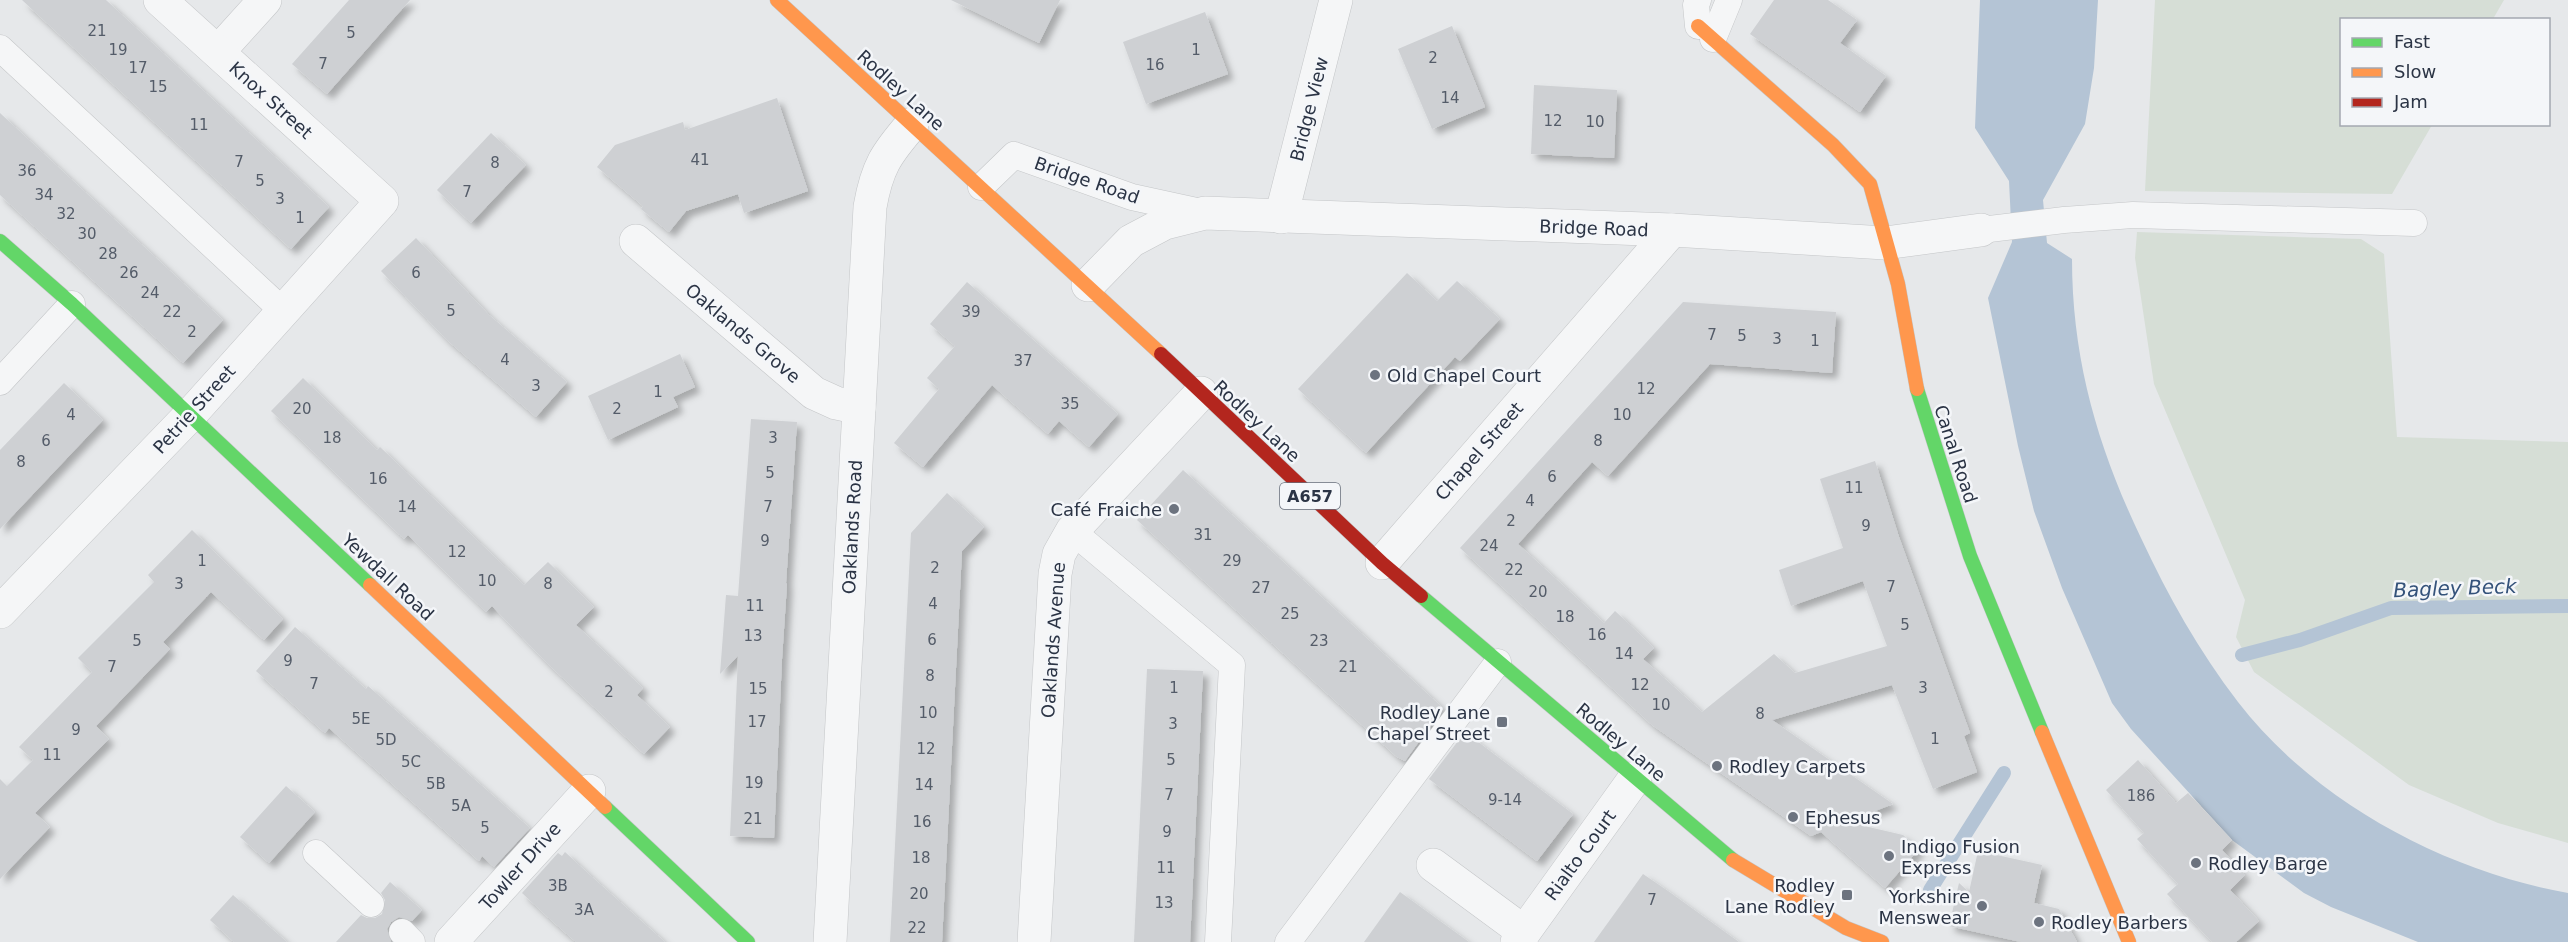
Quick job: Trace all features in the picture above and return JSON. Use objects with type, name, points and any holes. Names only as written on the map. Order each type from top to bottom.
[{"type":"street","name":"Knox Street","points":[[160,0],[382,201]]},
{"type":"street","points":[[218,52],[265,0]]},
{"type":"street","name":"Rodley Lane","points":[[777,0],[1088,285],[1382,563],[1498,662],[1731,859],[1841,935],[1882,942]]},
{"type":"street","name":"Bridge View","points":[[1281,217],[1336,0]]},
{"type":"street","name":"Canal Road","points":[[1706,32],[1833,145],[1870,184],[1898,284],[1918,393],[1970,556],[2129,942]]},
{"type":"street","name":"Oaklands Road","points":[[830,942],[870,207],[875,179],[888,152],[912,124]]},
{"type":"street","name":"Petrie Street","points":[[0,612],[190,415],[382,201]]},
{"type":"street","name":"Bridge Road","points":[[1088,285],[1131,242],[1165,223],[1205,213],[1672,231],[1885,243],[1981,230]]},
{"type":"street","name":"Chapel Street","points":[[1382,563],[1672,231]]},
{"type":"street","name":"Yewdall Road","points":[[0,241],[72,304],[748,942]]},
{"type":"street","name":"Oaklands Grove","points":[[636,241],[814,393],[836,403],[859,408]]},
{"type":"street","name":"Oaklands Avenue","points":[[1034,942],[1055,574],[1059,554],[1072,531],[1201,393]]},
{"type":"street","name":"Rialto Court","points":[[1433,865],[1520,937],[1635,778]]},
{"type":"street","name":"Towler Drive","points":[[451,942],[589,791]]},
{"type":"lane","points":[[1698,0],[1696,5],[1706,32]]},
{"type":"lane","points":[[1706,32],[1729,0]]},
{"type":"lane","points":[[0,48],[282,310]]},
{"type":"lane","name":"Bridge Road","points":[[981,187],[1014,155],[1132,197],[1205,213]]},
{"type":"lane","points":[[1981,230],[2133,214],[2414,223]]},
{"type":"lane","points":[[0,382],[72,304]]},
{"type":"lane","points":[[1072,531],[1232,665],[1218,942]]},
{"type":"lane","points":[[1288,942],[1498,662]]},
{"type":"lane","points":[[316,853],[371,903]]},
{"type":"shaded area","points":[[2155,0],[2504,0],[2494,18],[2340,18],[2340,126],[2431,126],[2392,194],[2145,191]]},
{"type":"shaded area","points":[[2137,232],[2361,239],[2384,254],[2397,437],[2568,442],[2568,843],[2498,823],[2409,785],[2254,672],[2236,637],[2245,600],[2154,384],[2135,258]]},
{"type":"water","points":[[1980,0],[2098,0],[2094,68],[2085,124],[2043,200],[2047,243],[2072,259],[2073,296],[2082,368],[2090,403],[2112,471],[2151,560],[2197,643],[2238,702],[2269,738],[2305,771],[2344,801],[2386,827],[2475,868],[2522,883],[2568,893],[2568,942],[2418,942],[2331,907],[2304,893],[2232,840],[2131,729],[2112,703],[2062,588],[2034,511],[2018,446],[1988,298],[2012,242],[2009,181],[1975,128]]},
{"type":"building","points":[[22,0],[106,0],[329,207],[291,249]]},
{"type":"building","points":[[349,0],[410,0],[327,94],[292,64]]},
{"type":"building","points":[[951,0],[1060,0],[1039,43]]},
{"type":"building","points":[[1774,0],[1828,0],[1857,20],[1840,43],[1886,76],[1860,112],[1750,34]]},
{"type":"building","points":[[1205,12],[1228,74],[1146,104],[1123,42]]},
{"type":"building","points":[[1452,26],[1485,107],[1432,129],[1398,49]]},
{"type":"building","points":[[1534,85],[1617,90],[1614,158],[1531,154]]},
{"type":"building","points":[[777,98],[808,191],[744,213],[738,194],[686,211],[669,232],[641,209],[643,206],[597,167],[615,145],[683,122],[685,130]]},
{"type":"building","points":[[0,113],[223,320],[183,363],[0,195]]},
{"type":"building","points":[[491,133],[526,165],[471,223],[437,190]]},
{"type":"building","points":[[416,238],[489,315],[567,382],[536,417],[447,340],[381,271]]},
{"type":"building","name":"Old Chapel Court","points":[[1407,273],[1437,301],[1457,281],[1500,319],[1460,361],[1455,357],[1366,453],[1298,389]]},
{"type":"building","points":[[967,282],[1118,414],[1089,447],[1059,421],[1048,434],[992,385],[923,467],[894,443],[939,389],[927,378],[955,346],[930,324]]},
{"type":"building","points":[[1683,302],[1836,312],[1832,373],[1710,364],[1608,476],[1592,462],[1518,544],[1604,623],[1615,611],[1654,648],[1643,659],[1702,712],[1774,654],[1795,673],[1887,646],[1863,581],[1791,606],[1779,570],[1843,548],[1820,479],[1875,461],[1899,537],[1970,733],[1964,736],[1977,772],[1933,789],[1892,685],[1772,720],[1893,804],[1847,822],[1903,835],[1919,849],[1885,888],[1821,832],[1811,836],[1652,725],[1460,548]]},
{"type":"building","points":[[680,354],[695,387],[673,397],[678,407],[608,440],[588,396]]},
{"type":"building","points":[[303,378],[377,450],[380,447],[524,585],[548,562],[594,607],[576,625],[643,688],[637,695],[670,727],[644,754],[548,664],[492,606],[486,612],[408,535],[404,539],[271,411]]},
{"type":"building","points":[[64,383],[103,420],[0,529],[0,450]]},
{"type":"building","points":[[751,419],[797,422],[786,583],[774,838],[730,836],[738,656],[720,674],[726,595],[738,596]]},
{"type":"building","points":[[1183,470],[1443,708],[1405,761],[1397,757],[1137,520]]},
{"type":"building","points":[[947,493],[984,527],[962,551],[942,942],[890,942],[911,533]]},
{"type":"building","points":[[192,530],[283,619],[264,640],[211,592],[163,642],[170,649],[96,726],[109,739],[35,813],[50,827],[0,879],[0,779],[7,786],[33,760],[19,747],[92,672],[78,658],[154,582],[148,575]]},
{"type":"building","points":[[295,627],[366,689],[368,686],[530,828],[494,867],[482,856],[479,861],[329,728],[325,733],[256,671]]},
{"type":"building","points":[[1147,669],[1203,671],[1190,942],[1134,942]]},
{"type":"building","points":[[1465,732],[1573,814],[1537,861],[1429,779]]},
{"type":"building","name":"Rodley Barge","points":[[2138,760],[2176,803],[2188,793],[2232,840],[2222,850],[2245,875],[2230,890],[2259,921],[2236,942],[2212,942],[2167,894],[2178,884],[2137,839],[2144,833],[2106,790]]},
{"type":"building","points":[[286,786],[315,812],[269,863],[240,837]]},
{"type":"building","points":[[1978,851],[2042,865],[2034,903],[2059,909],[2077,942],[2021,942],[1949,926],[1959,883],[1969,892]]},
{"type":"building","points":[[565,852],[665,942],[576,942],[551,920],[522,893],[558,853],[562,856]]},
{"type":"building","points":[[1643,874],[1668,891],[1739,942],[1594,942]]},
{"type":"building","points":[[390,882],[422,910],[412,921],[399,917],[391,922],[387,929],[391,942],[336,942],[361,915],[375,918],[382,914],[385,900],[381,893]]},
{"type":"building","points":[[1400,892],[1469,942],[1364,942]]},
{"type":"building","points":[[233,895],[287,942],[234,942],[210,920]]},
{"type":"waterway","name":"Bagley Beck","points":[[2242,655],[2300,640],[2391,608],[2568,606]]},
{"type":"waterway","name":"Bagley Beck","points":[[1930,890],[2004,773]]},
{"type":"traffic: fast","points":[[0,241],[72,304],[370,585]]},
{"type":"traffic: fast","points":[[1917,389],[1970,556],[2042,732]]},
{"type":"traffic: fast","points":[[1421,596],[1733,860]]},
{"type":"traffic: fast","points":[[605,807],[748,942]]},
{"type":"traffic: slow","points":[[777,0],[1161,354]]},
{"type":"traffic: slow","points":[[1698,26],[1833,145],[1870,184],[1898,284],[1917,389]]},
{"type":"traffic: slow","points":[[370,585],[605,807]]},
{"type":"traffic: slow","points":[[2042,732],[2129,942]]},
{"type":"traffic: slow","points":[[1733,860],[1846,928],[1882,942]]},
{"type":"traffic: jam","points":[[1161,354],[1382,563],[1421,596]]},
{"type":"place","name":"Old Chapel Court","points":[[1375,375]]},
{"type":"place","name":"Café Fraiche","points":[[1174,509]]},
{"type":"place","name":"Rodley Lane Chapel Street","points":[[1502,722]]},
{"type":"place","name":"Rodley Carpets","points":[[1717,766]]},
{"type":"place","name":"Ephesus","points":[[1793,817]]},
{"type":"place","name":"Indigo Fusion Express","points":[[1889,856]]},
{"type":"place","name":"Rodley Barge","points":[[2196,863]]},
{"type":"place","name":"Rodley Lane Rodley","points":[[1847,895]]},
{"type":"place","name":"Yorkshire Menswear","points":[[1982,906]]},
{"type":"place","name":"Rodley Barbers","points":[[2039,922]]}]
